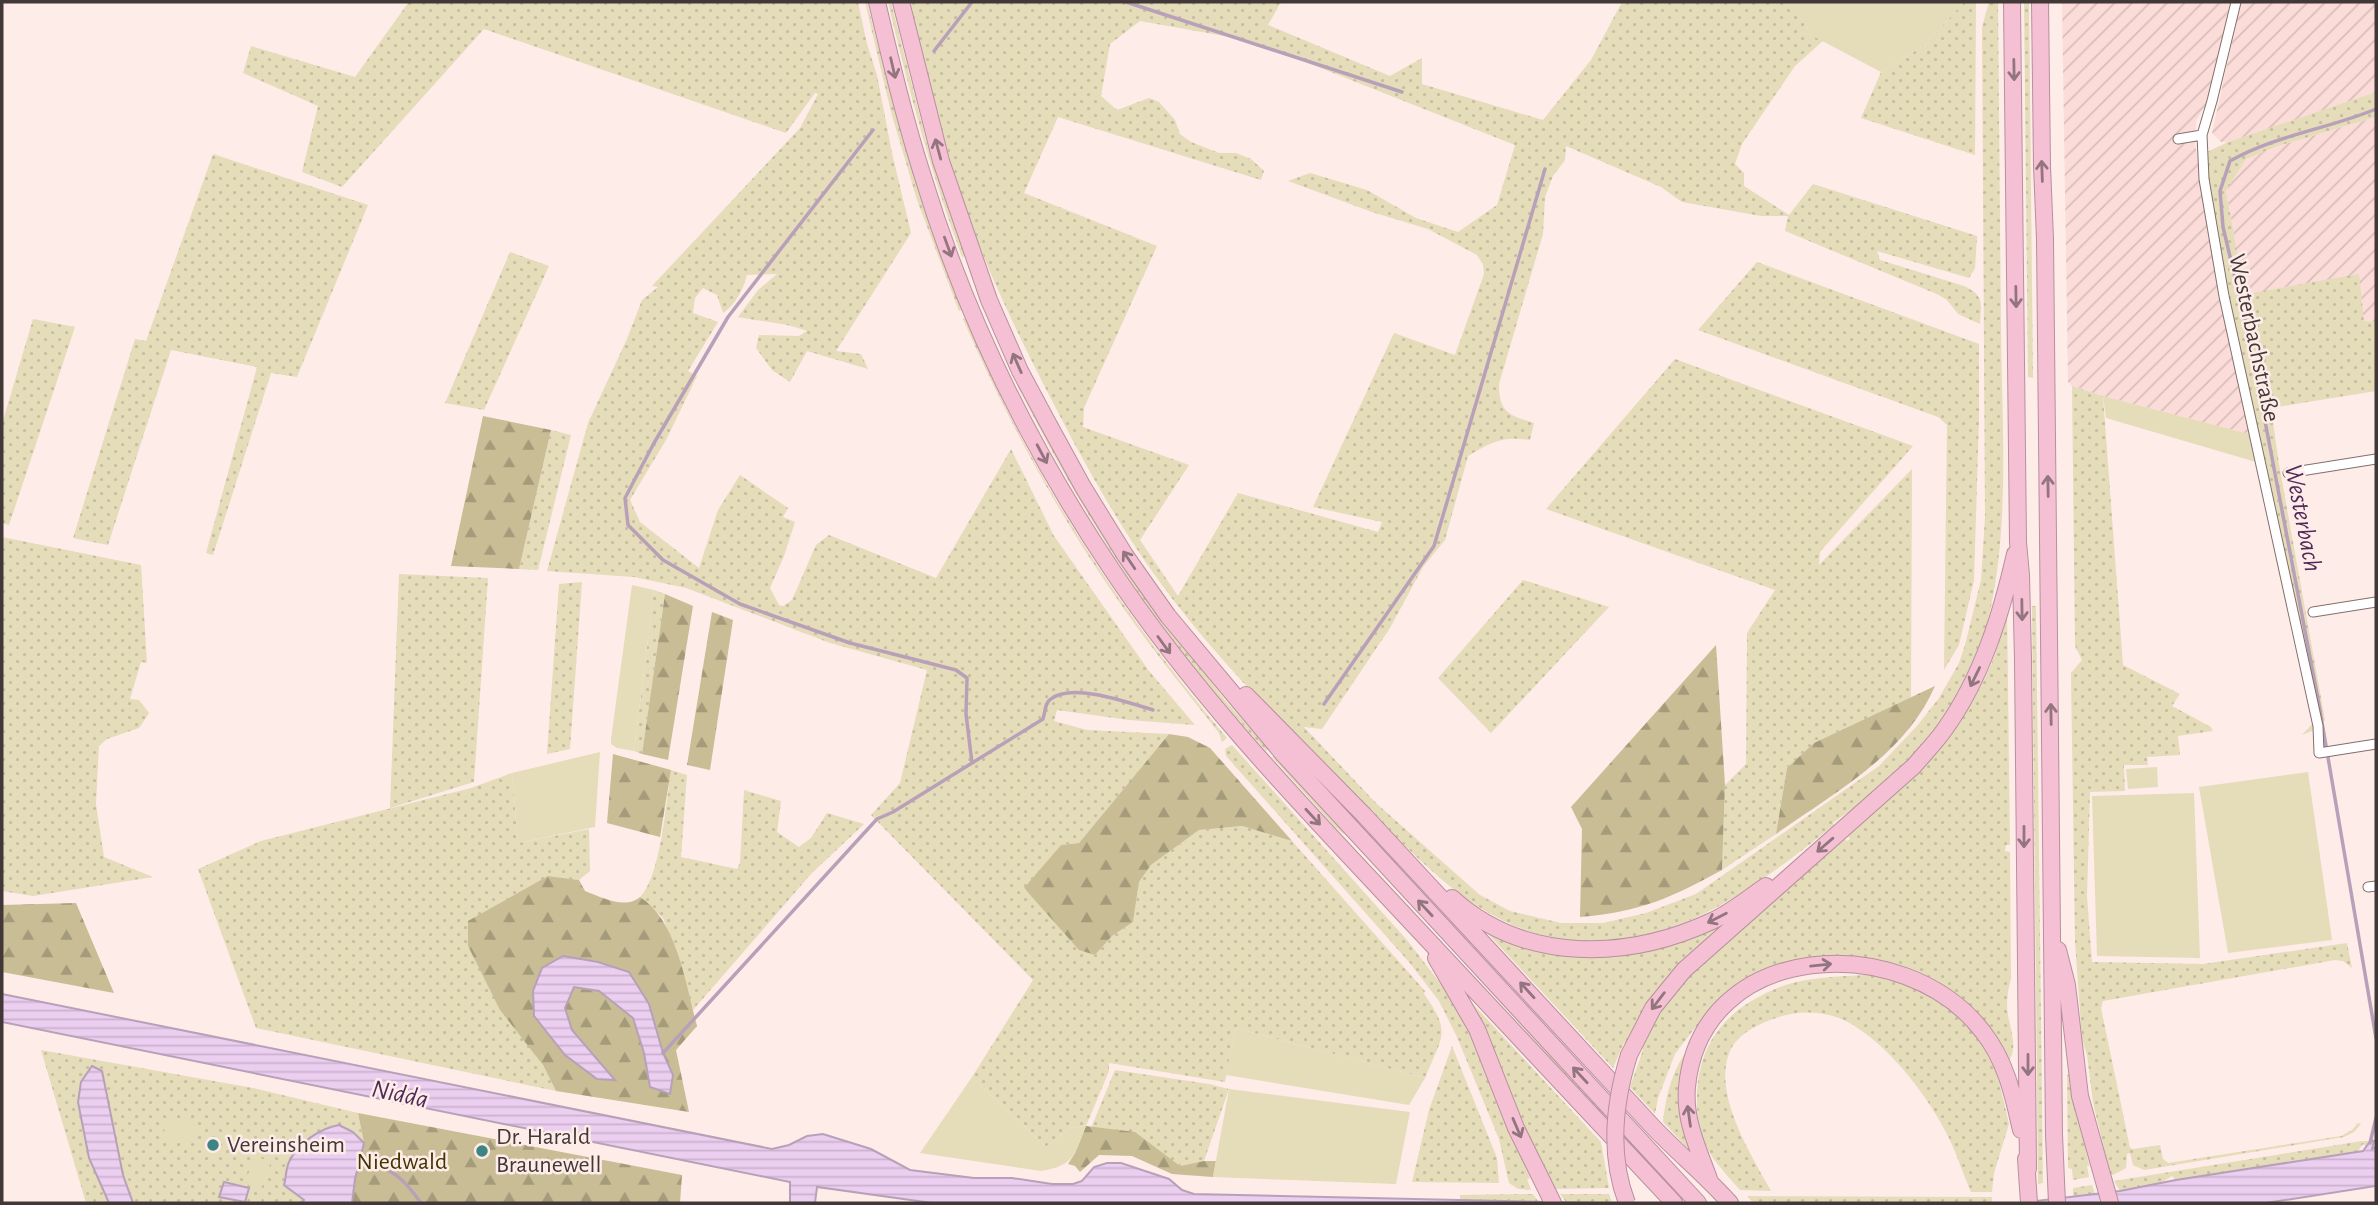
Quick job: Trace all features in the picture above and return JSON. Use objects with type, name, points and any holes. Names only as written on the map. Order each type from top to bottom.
[{"type":"highway","points":[[877,2],[924,183],[960,281],[1011,396],[1057,482],[1111,569],[1169,652],[1269,770],[1674,1203]]},
{"type":"highway","points":[[901,2],[941,161],[994,312],[1020,370],[1083,487],[1125,555],[1168,616],[1284,755],[1698,1203]]},
{"type":"highway","points":[[2012,2],[2029,1203]]},
{"type":"highway","points":[[2040,2],[2057,1203]]},
{"type":"highway","points":[[1627,1203],[1619,1170],[1615,1131],[1620,1087],[1629,1055],[1653,1008],[1684,970],[1914,766],[1945,730],[1982,663],[2018,542]]},
{"type":"highway","points":[[1168,616],[1223,669],[1364,816],[1654,1128],[1730,1203]]},
{"type":"highway","points":[[1364,816],[1472,913],[1502,929],[1554,947],[1612,950],[1653,943],[1714,920],[1796,870]]},
{"type":"highway","points":[[2053,927],[2067,985],[2080,1096],[2110,1203]]},
{"type":"highway","points":[[1423,934],[1477,1029],[1516,1128],[1553,1203]]},
{"type":"highway","points":[[1710,1181],[1694,1142],[1687,1106],[1690,1069],[1705,1031],[1732,999],[1750,986],[1792,969],[1832,963],[1881,968],[1933,988],[1950,999],[1983,1031],[1996,1051],[2012,1089],[2029,1177]]},
{"type":"street","name":"Westerbachstraße","points":[[2236,2],[2202,135],[2204,179],[2224,296],[2318,726],[2321,753],[2376,744]]},
{"type":"street","points":[[2178,139],[2202,135]]},
{"type":"street","points":[[2288,473],[2376,459]]},
{"type":"street","points":[[2313,612],[2376,602]]},
{"type":"shaded area","points":[[406,2],[858,2],[877,75],[911,233],[836,351],[861,354],[868,369],[807,351],[790,382],[772,370],[756,348],[759,335],[799,336],[807,331],[738,317],[758,290],[777,274],[747,275],[738,296],[723,313],[717,295],[703,288],[695,298],[693,313],[718,322],[688,371],[697,376],[666,440],[630,500],[640,522],[699,568],[718,510],[740,475],[788,508],[783,517],[795,522],[770,588],[779,605],[783,606],[792,600],[816,545],[829,535],[936,578],[1011,449],[1054,536],[1149,671],[1195,725],[1129,720],[1057,710],[1054,721],[1087,730],[1169,734],[1079,843],[1061,845],[1024,889],[1095,955],[1112,936],[1133,922],[1139,882],[1151,865],[1199,830],[1242,826],[1292,841],[1425,991],[1424,994],[1438,1018],[1441,1035],[1425,1078],[1235,1028],[1225,1082],[1109,1063],[1109,1071],[1086,1126],[1070,1128],[1046,1147],[972,1077],[1033,980],[871,815],[900,783],[927,670],[830,643],[686,588],[634,577],[547,571],[588,423],[642,300],[658,287],[652,286],[800,128],[818,94],[815,93],[786,133],[484,29],[342,187],[302,172],[318,106],[243,73],[251,46],[355,77],[408,3]]},
{"type":"shaded area","points":[[865,2],[921,196],[962,310],[959,311],[917,200],[891,112]]},
{"type":"shaded area","points":[[888,2],[891,2],[927,144],[965,256],[962,257],[921,130]]},
{"type":"shaded area","points":[[910,2],[1281,2],[1268,25],[1390,76],[1422,58],[1422,84],[1543,120],[1591,60],[1622,2],[1788,2],[1807,27],[1809,34],[1824,40],[1795,66],[1742,144],[1735,164],[1744,173],[1744,186],[1789,215],[1813,184],[1977,236],[1975,268],[1969,278],[1877,251],[1880,260],[1971,290],[1979,297],[1980,324],[1958,314],[1947,300],[1939,295],[1785,231],[1788,216],[1761,216],[1682,202],[1661,187],[1566,146],[1565,160],[1553,176],[1545,197],[1543,234],[1499,384],[1503,407],[1512,415],[1534,423],[1530,440],[1498,441],[1468,456],[1445,540],[1423,567],[1390,628],[1322,729],[1304,727],[1377,804],[1480,895],[1510,911],[1561,923],[1603,923],[1646,913],[1696,894],[1879,766],[1939,698],[1959,663],[1981,580],[1985,517],[1982,27],[1989,2],[1998,2],[2003,460],[2000,548],[1985,633],[1971,672],[1951,709],[1910,759],[1879,788],[1833,823],[1834,825],[1748,889],[1687,922],[1654,933],[1619,940],[1583,941],[1548,936],[1516,926],[1487,912],[1460,894],[1409,850],[1224,661],[1167,591],[1110,507],[1018,333],[975,235],[934,103]],"holes":[[[1140,21],[1252,41],[1515,145],[1497,205],[1458,232],[1416,218],[1367,190],[1310,173],[1288,181],[1428,229],[1477,255],[1483,264],[1484,274],[1455,355],[1394,333],[1313,507],[1382,522],[1378,532],[1238,493],[1178,596],[1140,540],[1189,465],[1083,427],[1084,408],[1157,246],[1024,193],[1058,117],[1261,180],[1264,171],[1251,159],[1236,153],[1219,153],[1191,142],[1180,134],[1175,120],[1159,102],[1149,98],[1117,110],[1101,96],[1110,44]]]},
{"type":"shaded area","points":[[1787,2],[1964,2],[1926,44],[1881,72],[1809,34],[1807,27]]},
{"type":"shaded area","points":[[1964,2],[1976,2],[1975,155],[1861,118],[1881,72],[1926,44]]},
{"type":"shaded area","points":[[2024,2],[2029,2],[2033,378],[2028,377]]},
{"type":"shaded area","points":[[2062,2],[2230,2],[2209,99],[2196,121],[2195,144],[2249,434],[2103,396],[2072,386],[2068,382]]},
{"type":"shaded area","points":[[2241,2],[2376,2],[2376,92],[2228,142],[2221,142],[2212,133]]},
{"type":"shaded area","points":[[2376,92],[2376,117],[2278,146],[2246,159],[2226,191],[2245,294],[2359,274],[2364,321],[2376,322],[2376,391],[2271,408],[2325,720],[2312,731],[2302,735],[2314,722],[2249,434],[2200,175],[2205,153],[2228,142]]},
{"type":"shaded area","points":[[2376,117],[2376,322],[2364,321],[2358,275],[2245,294],[2226,191],[2246,159],[2278,146]]},
{"type":"shaded area","points":[[213,154],[368,205],[297,377],[271,373],[213,555],[206,553],[257,367],[171,350],[108,545],[73,538],[135,339],[146,341]]},
{"type":"shaded area","points":[[510,252],[549,266],[484,410],[445,403]]},
{"type":"shaded area","points":[[1757,262],[1979,344],[1974,580],[1959,645],[1944,670],[1947,425],[1938,417],[1698,330]]},
{"type":"shaded area","points":[[966,318],[990,375],[1047,485],[1114,591],[1227,738],[1222,742],[1219,733],[1126,611],[1071,527],[1032,460],[996,390],[963,319]]},
{"type":"shaded area","points":[[33,319],[75,327],[9,525],[2,523],[2,424]]},
{"type":"shaded area","points":[[1675,359],[1913,446],[1820,552],[1819,565],[1912,469],[1911,698],[1814,743],[1787,768],[1776,834],[1722,870],[1725,785],[1746,764],[1747,633],[1775,590],[1546,509]]},
{"type":"shaded area","points":[[1020,383],[1149,600],[1224,699],[1268,749],[1266,751],[1196,669],[1138,592],[1054,456],[1017,385]]},
{"type":"shaded area","points":[[2072,386],[2103,396],[2123,665],[2180,694],[2172,706],[2211,727],[2213,731],[2178,736],[2180,755],[2147,757],[2148,765],[2124,765],[2125,791],[2090,792],[2087,897],[2092,962],[2203,964],[2347,943],[2352,968],[2343,961],[2335,960],[2103,1001],[2101,1008],[2130,1148],[2160,1145],[2163,1159],[2168,1163],[2341,1136],[2358,1123],[2361,1124],[2354,1132],[2344,1137],[2144,1170],[2133,1165],[2130,1153],[2127,1154],[2126,1168],[2113,1175],[2110,1173],[2093,1103],[2087,1055],[2082,1039],[2075,942],[2071,673],[2082,660],[2075,646]]},
{"type":"shaded area","points":[[2103,396],[2249,434],[2256,462],[2106,418]]},
{"type":"shaded area","points":[[551,430],[571,435],[538,570],[519,569]]},
{"type":"shaded area","points":[[2,537],[141,565],[147,663],[141,662],[130,699],[139,700],[149,713],[139,728],[107,739],[99,746],[96,804],[104,857],[153,877],[33,896],[2,891]]},
{"type":"shaded area","points":[[399,574],[488,578],[474,782],[390,808]]},
{"type":"shaded area","points":[[1523,580],[1609,607],[1491,733],[1438,678]]},
{"type":"shaded area","points":[[582,582],[570,749],[547,754],[559,584]]},
{"type":"shaded area","points":[[632,585],[654,590],[634,751],[611,744]]},
{"type":"shaded area","points":[[654,590],[665,594],[642,754],[634,751]]},
{"type":"shaded area","points":[[2032,606],[2036,606],[2043,1183],[2038,1184]]},
{"type":"shaded area","points":[[2007,609],[2010,845],[2006,845],[2005,851],[2010,852],[2011,979],[2007,1007],[2013,1043],[2008,1062],[1963,1003],[1944,987],[1896,965],[1847,958],[1726,999],[1694,1029],[1675,1054],[1658,1098],[1655,1114],[1630,1087],[1643,1050],[1641,1047],[1654,1020],[1686,978],[1845,839],[1850,839],[1848,836],[1929,758],[1964,715],[1978,691],[1994,658]]},
{"type":"shaded area","points":[[1232,745],[1407,940],[1450,996],[1474,1038],[1530,1178],[1527,1179],[1531,1190],[1518,1189],[1509,1183],[1499,1139],[1457,1037],[1439,1001],[1409,962],[1226,756],[1225,749]]},
{"type":"shaded area","points":[[600,752],[595,827],[518,843],[512,773]]},
{"type":"shaded area","points":[[1274,755],[1345,833],[1333,825],[1272,757]]},
{"type":"shaded area","points":[[2157,767],[2158,787],[2128,789],[2126,769]]},
{"type":"shaded area","points":[[671,770],[687,775],[681,857],[737,869],[740,863],[744,790],[781,801],[777,832],[799,847],[811,838],[827,813],[864,824],[811,874],[693,1010],[663,918],[640,897],[647,887],[658,856]]},
{"type":"shaded area","points":[[2308,772],[2332,940],[2228,953],[2199,787]]},
{"type":"shaded area","points":[[512,773],[518,843],[589,829],[590,871],[579,880],[548,876],[525,1040],[543,1065],[556,1091],[256,1028],[198,869],[261,841],[471,788]]},
{"type":"shaded area","points":[[2194,793],[2200,958],[2097,956],[2092,796]]},
{"type":"shaded area","points":[[1733,917],[1685,960],[1660,989],[1627,1044],[1624,1043],[1613,1068],[1477,922],[1586,955]]},
{"type":"shaded area","points":[[1459,957],[1604,1112],[1603,1116]]},
{"type":"shaded area","points":[[1887,975],[1933,995],[1965,1020],[1983,1046],[1997,1073],[2009,1124],[1994,1173],[1992,1192],[1971,1192],[1940,1122],[1920,1090],[1882,1047],[1853,1025],[1825,1014],[1795,1013],[1758,1025],[1736,1042],[1726,1064],[1729,1102],[1735,1121],[1771,1191],[1740,1190],[1708,1150],[1698,1120],[1697,1097],[1703,1059],[1720,1028],[1746,1005],[1780,987],[1810,980]]},
{"type":"shaded area","points":[[1460,990],[1601,1142],[1609,1188],[1556,1189],[1539,1164],[1485,1031]]},
{"type":"shaded area","points":[[1235,1028],[1425,1078],[1409,1105],[1226,1075]]},
{"type":"shaded area","points":[[1692,1045],[1694,1155],[1663,1122],[1672,1081],[1685,1053]]},
{"type":"shaded area","points":[[1452,1046],[1497,1158],[1499,1183],[1412,1182],[1429,1110]]},
{"type":"shaded area","points":[[41,1050],[253,1088],[358,1113],[364,1143],[353,1132],[339,1125],[304,1200],[300,1203],[133,1203],[112,1131],[89,1158],[109,1203],[86,1203]]},
{"type":"shaded area","points":[[1115,1070],[1229,1089],[1204,1161],[1180,1166],[1091,1128]]},
{"type":"shaded area","points":[[2070,1074],[2089,1165],[2089,1177],[2073,1180],[2072,1169],[2068,1168],[2067,1075]]},
{"type":"shaded area","points":[[972,1077],[1046,1147],[1070,1128],[1086,1126],[1072,1157],[1060,1166],[1041,1171],[920,1153]]},
{"type":"shaded area","points":[[1229,1089],[1410,1112],[1396,1184],[1213,1177]]},
{"type":"shaded area","points":[[170,1116],[197,1126],[190,1146],[162,1136]]},
{"type":"shaded area","points":[[2369,1141],[2358,1151],[2176,1180],[2172,1176],[2161,1183],[2120,1191],[2114,1181]]},
{"type":"shaded area","points":[[255,1156],[271,1162],[261,1189],[245,1183]]},
{"type":"shaded area","points":[[2092,1185],[2095,1194],[2073,1197],[2073,1188]]},
{"type":"shaded area","points":[[1533,1194],[1538,1201],[1460,1200],[1460,1195]]},
{"type":"shaded area","points":[[1560,1194],[1609,1194],[1612,1203],[1566,1202]]},
{"type":"shaded area","points":[[1747,1196],[1992,1197],[1992,1203],[1753,1203]]},
{"type":"green space","points":[[483,416],[551,430],[519,569],[451,566]]},
{"type":"green space","points":[[665,594],[693,606],[668,760],[642,754]]},
{"type":"green space","points":[[712,612],[733,620],[710,770],[687,765]]},
{"type":"green space","points":[[1716,645],[1725,785],[1722,870],[1654,902],[1601,915],[1580,917],[1582,829],[1571,807]]},
{"type":"green space","points":[[1935,686],[1906,732],[1887,752],[1844,787],[1776,834],[1787,768],[1814,743]]},
{"type":"green space","points":[[1169,734],[1188,737],[1210,748],[1292,841],[1242,826],[1199,830],[1151,865],[1139,882],[1133,922],[1112,936],[1095,955],[1079,950],[1024,888],[1061,845],[1079,843]]},
{"type":"green space","points":[[613,754],[671,770],[660,837],[607,823]]},
{"type":"green space","points":[[548,876],[579,880],[585,891],[613,901],[634,901],[640,897],[653,908],[663,921],[678,955],[697,1026],[676,1050],[689,1112],[556,1091],[543,1065],[500,1010],[468,946],[468,921]],"holes":[[[542,968],[629,972],[649,1004],[663,1053],[673,1075],[650,1087],[644,1053],[633,1018],[599,991],[574,987],[565,1008],[572,1030],[614,1079],[597,1079],[565,1055],[534,1016]]]},
{"type":"green space","points":[[76,903],[114,993],[2,972],[2,905]]},
{"type":"green space","name":"Niedwald","points":[[358,1113],[682,1175],[680,1203],[352,1203],[364,1143]]},
{"type":"green space","points":[[1086,1126],[1135,1132],[1180,1166],[1216,1161],[1213,1177],[1172,1174],[1132,1156],[1099,1155],[1080,1172],[1075,1166],[1068,1164]]},
{"type":"water","points":[[563,956],[598,962],[629,972],[649,1004],[663,1053],[673,1075],[670,1094],[650,1087],[644,1053],[633,1018],[599,991],[574,987],[565,1008],[572,1030],[615,1080],[597,1079],[565,1055],[534,1016],[533,991],[542,968]]},
{"type":"water","name":"Nidda","points":[[2,994],[772,1149],[789,1145],[807,1136],[823,1134],[871,1149],[910,1170],[974,1178],[1012,1178],[1073,1184],[1082,1181],[1094,1167],[1121,1163],[1169,1179],[1182,1190],[1194,1194],[1596,1203],[932,1203],[817,1187],[815,1203],[790,1203],[790,1182],[2,1022]]},
{"type":"water","points":[[92,1066],[102,1071],[123,1175],[133,1203],[109,1203],[89,1158],[78,1102],[81,1082]]},
{"type":"water","points":[[339,1125],[353,1132],[364,1143],[352,1203],[300,1203],[304,1200],[284,1185],[289,1162],[310,1138]]},
{"type":"water","points":[[2371,1140],[2374,1141],[2372,1149],[2376,1147],[2376,1186],[2266,1203],[2020,1203],[2120,1191],[2363,1151]]},
{"type":"water","points":[[224,1182],[249,1188],[245,1202],[219,1197]]},
{"type":"waterway","points":[[934,51],[972,2]]},
{"type":"waterway","points":[[1126,2],[1402,92]]},
{"type":"waterway","name":"Westerbach","points":[[2376,109],[2284,138],[2230,161],[2220,191],[2223,227],[2248,332],[2318,699],[2376,1038]]},
{"type":"waterway","points":[[873,130],[728,317],[625,498],[628,525],[663,560],[740,604],[850,643],[956,670],[967,678],[966,714],[972,763]]},
{"type":"waterway","points":[[1324,704],[1434,546],[1545,169]]},
{"type":"waterway","points":[[663,1053],[877,819],[893,812],[1043,719],[1048,703],[1060,694],[1101,695],[1153,710]]},
{"type":"waterway","name":"Westerbach","points":[[2370,1143],[2376,1118]]},
{"type":"waterway","points":[[360,1159],[395,1175],[421,1203]]},
{"type":"place","name":"Vereinsheim","points":[[213,1145]]},
{"type":"place","name":"Dr. Harald Braunewell","points":[[482,1151]]}]
